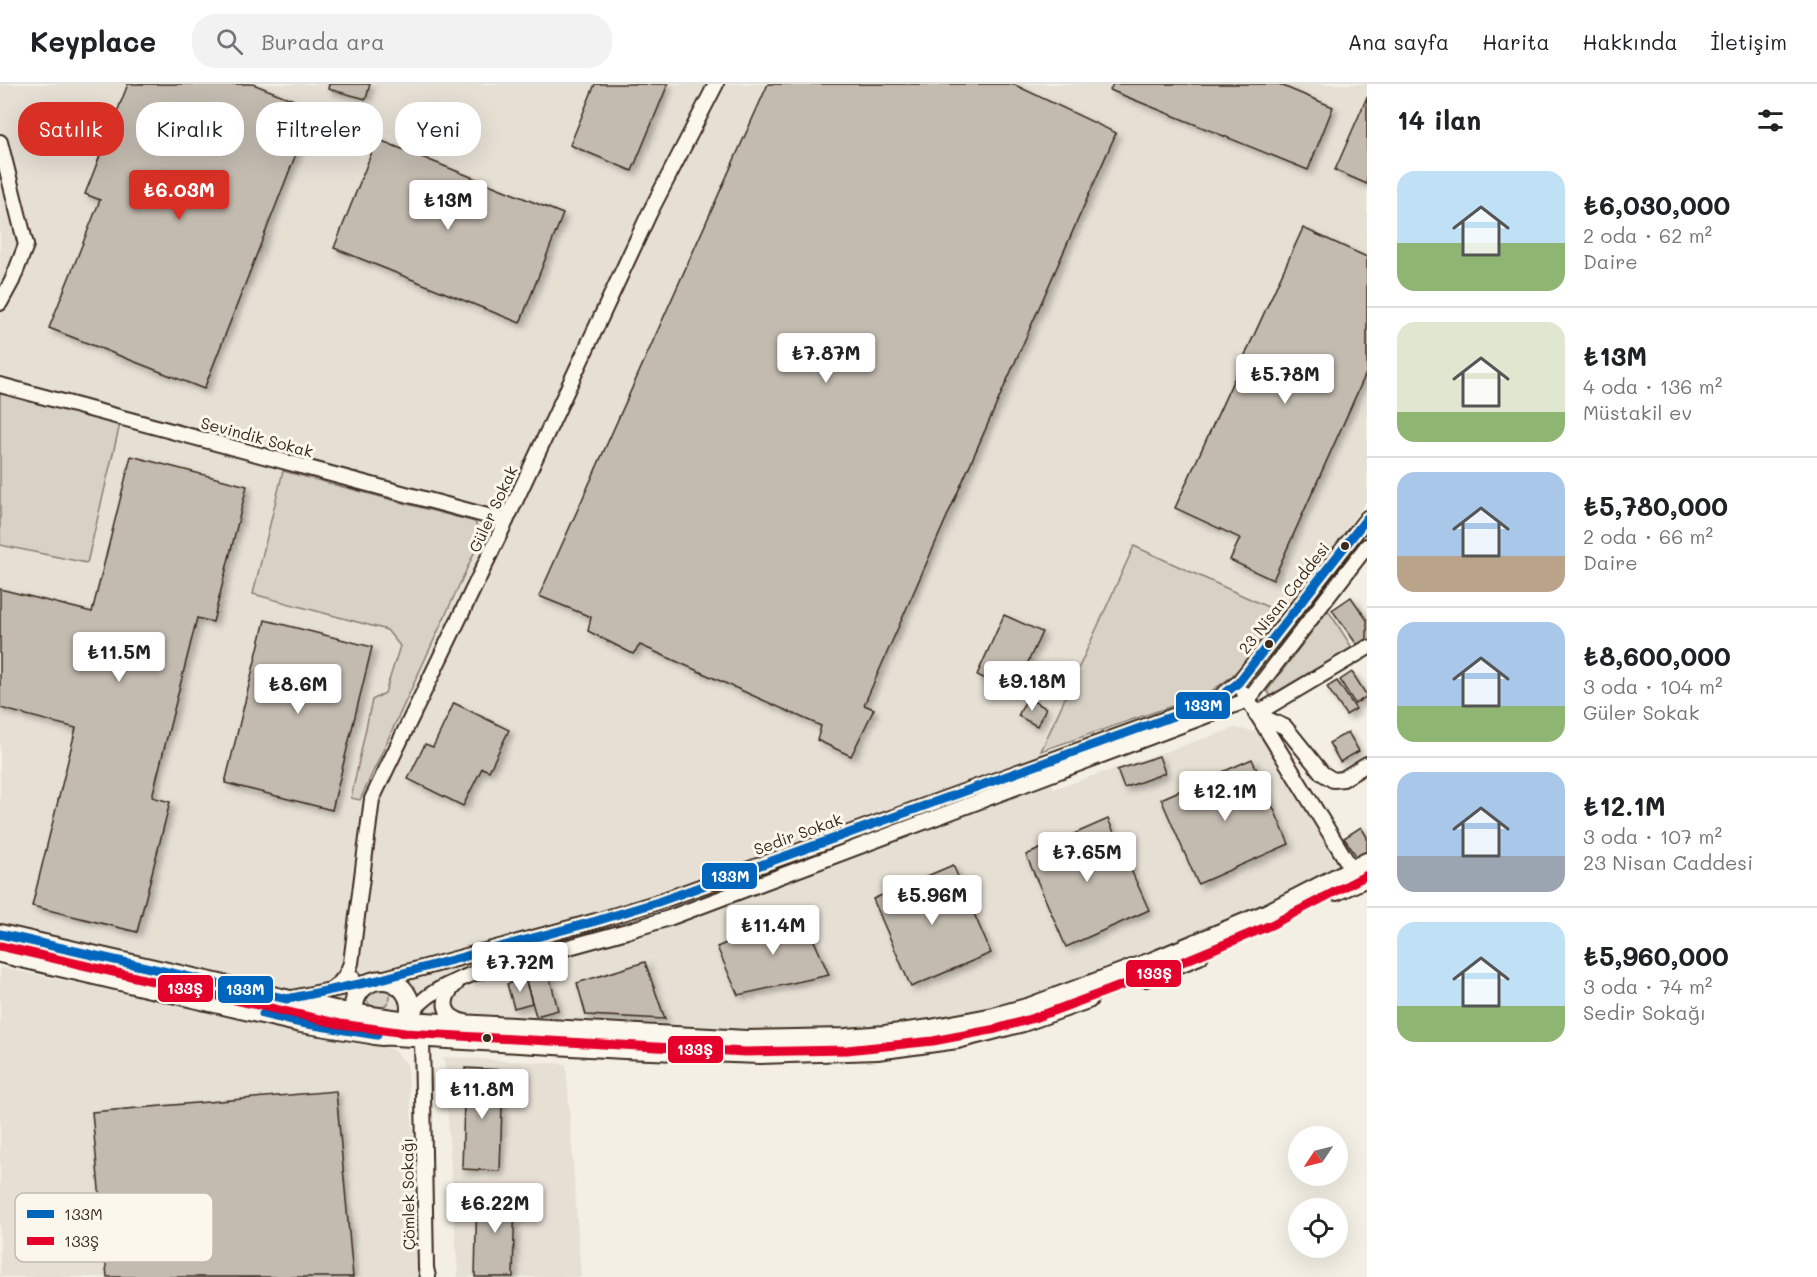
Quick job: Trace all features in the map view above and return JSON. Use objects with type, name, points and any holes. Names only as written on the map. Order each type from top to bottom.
[{"type":"main road","points":[[1361,873],[1154,961],[1030,1007],[958,1024],[878,1036],[746,1040],[482,1026],[426,1030],[377,1035],[359,1023],[355,1011],[356,1000],[366,985],[374,981],[390,981],[403,990],[410,1013],[426,1030],[624,1049],[760,1054],[877,1050],[929,1044],[1023,1022],[1173,967],[1361,873]]},
{"type":"main road","points":[[0,934],[287,999],[355,1011],[410,1013]]},
{"type":"main road","points":[[0,953],[301,1023],[377,1035],[394,1033],[401,1028],[410,1013]]},
{"type":"street","name":"Güler Sokak","points":[[351,963],[372,799],[506,521],[649,214],[716,84]]},
{"type":"street","points":[[0,142],[26,245],[16,272],[0,303]]},
{"type":"street","name":"Sevindik Sokak","points":[[0,385],[506,521]]},
{"type":"street","name":"23 Nisan Caddesi","points":[[1238,683],[1367,518]]},
{"type":"street","name":"23 Nisan Caddesi","points":[[1248,700],[1367,546]]},
{"type":"street","points":[[1256,714],[1367,648]]},
{"type":"street","points":[[1238,683],[1361,873]]},
{"type":"street","name":"Sedir Sokak","points":[[287,999],[374,981],[658,902],[1215,701],[1238,683]]},
{"type":"street","points":[[410,1013],[424,998],[475,973],[669,918],[1248,700]]},
{"type":"street","points":[[1256,714],[1285,727],[1322,773],[1333,780],[1343,779],[1365,768]]},
{"type":"street","points":[[351,963],[357,974],[364,979],[374,981]]},
{"type":"street","points":[[351,963],[355,1011]]},
{"type":"street","points":[[328,991],[341,983],[351,963]]},
{"type":"street","points":[[475,973],[449,991],[445,1004],[452,1017],[459,1021],[482,1026]]},
{"type":"street","name":"Çömlek Sokağı","points":[[426,1030],[426,1268],[428,1277]]},
{"type":"shaded area","points":[[0,84],[1367,84],[1367,500],[1283,614],[1134,546],[1041,751],[1054,789],[1235,728],[1258,732],[1343,871],[1170,962],[857,1044],[352,1019],[157,990],[0,941]]},
{"type":"shaded area","points":[[0,391],[120,424],[87,563],[0,545]]},
{"type":"shaded area","points":[[283,471],[475,522],[481,538],[360,800],[351,798],[372,700],[385,693],[400,646],[387,630],[253,594]]},
{"type":"shaded area","points":[[1134,546],[1283,614],[1242,666],[1207,694],[1041,751]]},
{"type":"shaded area","points":[[1328,610],[1353,649],[1272,698],[1267,691]]},
{"type":"shaded area","points":[[0,967],[392,1049],[407,1064],[426,1277],[0,1277]]},
{"type":"shaded area","points":[[378,984],[383,985],[389,991],[389,1001],[383,1007],[378,1008],[373,1007],[367,1001],[366,996],[367,991],[373,985]]},
{"type":"shaded area","points":[[444,1057],[566,1064],[581,1277],[458,1277]]},
{"type":"building","points":[[128,84],[253,84],[299,102],[256,102],[256,156],[295,156],[204,389],[49,328],[100,200],[85,194],[100,156],[124,156],[124,102],[121,102]]},
{"type":"building","points":[[329,84],[370,84],[366,99],[328,89]]},
{"type":"building","points":[[595,84],[668,84],[632,171],[570,145]]},
{"type":"building","points":[[768,84],[1013,84],[1116,133],[864,705],[874,709],[851,756],[817,740],[821,726],[640,645],[633,654],[588,631],[591,617],[539,596]]},
{"type":"building","points":[[1113,84],[1278,84],[1333,107],[1308,170],[1110,90]]},
{"type":"building","points":[[1367,97],[1367,184],[1335,170]]},
{"type":"building","points":[[383,141],[395,146],[395,156],[419,156],[563,214],[520,323],[334,248],[370,156],[383,156]]},
{"type":"building","points":[[1303,228],[1367,257],[1367,371],[1273,580],[1230,560],[1240,538],[1175,508]]},
{"type":"building","points":[[131,456],[247,486],[213,622],[197,618],[152,797],[170,802],[137,932],[32,906],[76,728],[0,708],[0,589],[92,612]]},
{"type":"building","points":[[1351,597],[1367,620],[1367,639],[1358,646],[1332,610]]},
{"type":"building","points":[[1004,615],[1042,632],[1014,692],[977,675]]},
{"type":"building","points":[[265,620],[372,647],[332,810],[225,783]]},
{"type":"building","points":[[1352,672],[1367,696],[1355,704],[1340,680]]},
{"type":"building","points":[[1337,681],[1356,709],[1346,715],[1327,687]]},
{"type":"building","points":[[1027,698],[1046,708],[1037,726],[1018,716]]},
{"type":"building","points":[[454,703],[509,730],[489,771],[482,768],[463,806],[408,779],[425,744],[433,747]]},
{"type":"building","points":[[1348,732],[1359,751],[1340,762],[1329,743]]},
{"type":"building","points":[[1159,756],[1165,773],[1124,788],[1117,770]]},
{"type":"building","points":[[1252,759],[1289,844],[1198,884],[1161,799]]},
{"type":"building","points":[[1108,819],[1149,910],[1066,947],[1026,855]]},
{"type":"building","points":[[1361,827],[1367,837],[1367,851],[1357,857],[1344,838]]},
{"type":"building","points":[[953,865],[991,953],[911,987],[873,899]]},
{"type":"building","points":[[801,911],[829,975],[738,995],[717,947]]},
{"type":"building","points":[[645,962],[665,1019],[586,1015],[577,983]]},
{"type":"building","points":[[548,971],[558,1010],[536,1016],[525,977]]},
{"type":"building","points":[[525,979],[532,1003],[514,1008],[507,984]]},
{"type":"building","points":[[465,1068],[503,1070],[500,1171],[462,1169]]},
{"type":"building","points":[[336,1091],[353,1277],[107,1277],[106,1262],[213,1262],[213,1193],[99,1193],[92,1112]]},
{"type":"building","points":[[477,1191],[515,1192],[513,1277],[475,1277]]},
{"type":"transit line","name":"133M","points":[[0,934],[287,999],[374,981],[596,921],[658,902],[1215,701],[1238,683],[1367,518]]},
{"type":"transit line","name":"133Ş","points":[[0,946],[340,1024],[405,1033],[745,1052],[847,1050],[933,1041],[996,1029],[1034,1018],[1158,972],[1271,925],[1367,875]]},
{"type":"transit line","name":"133M","points":[[263,1014],[301,1023],[377,1035]]}]
